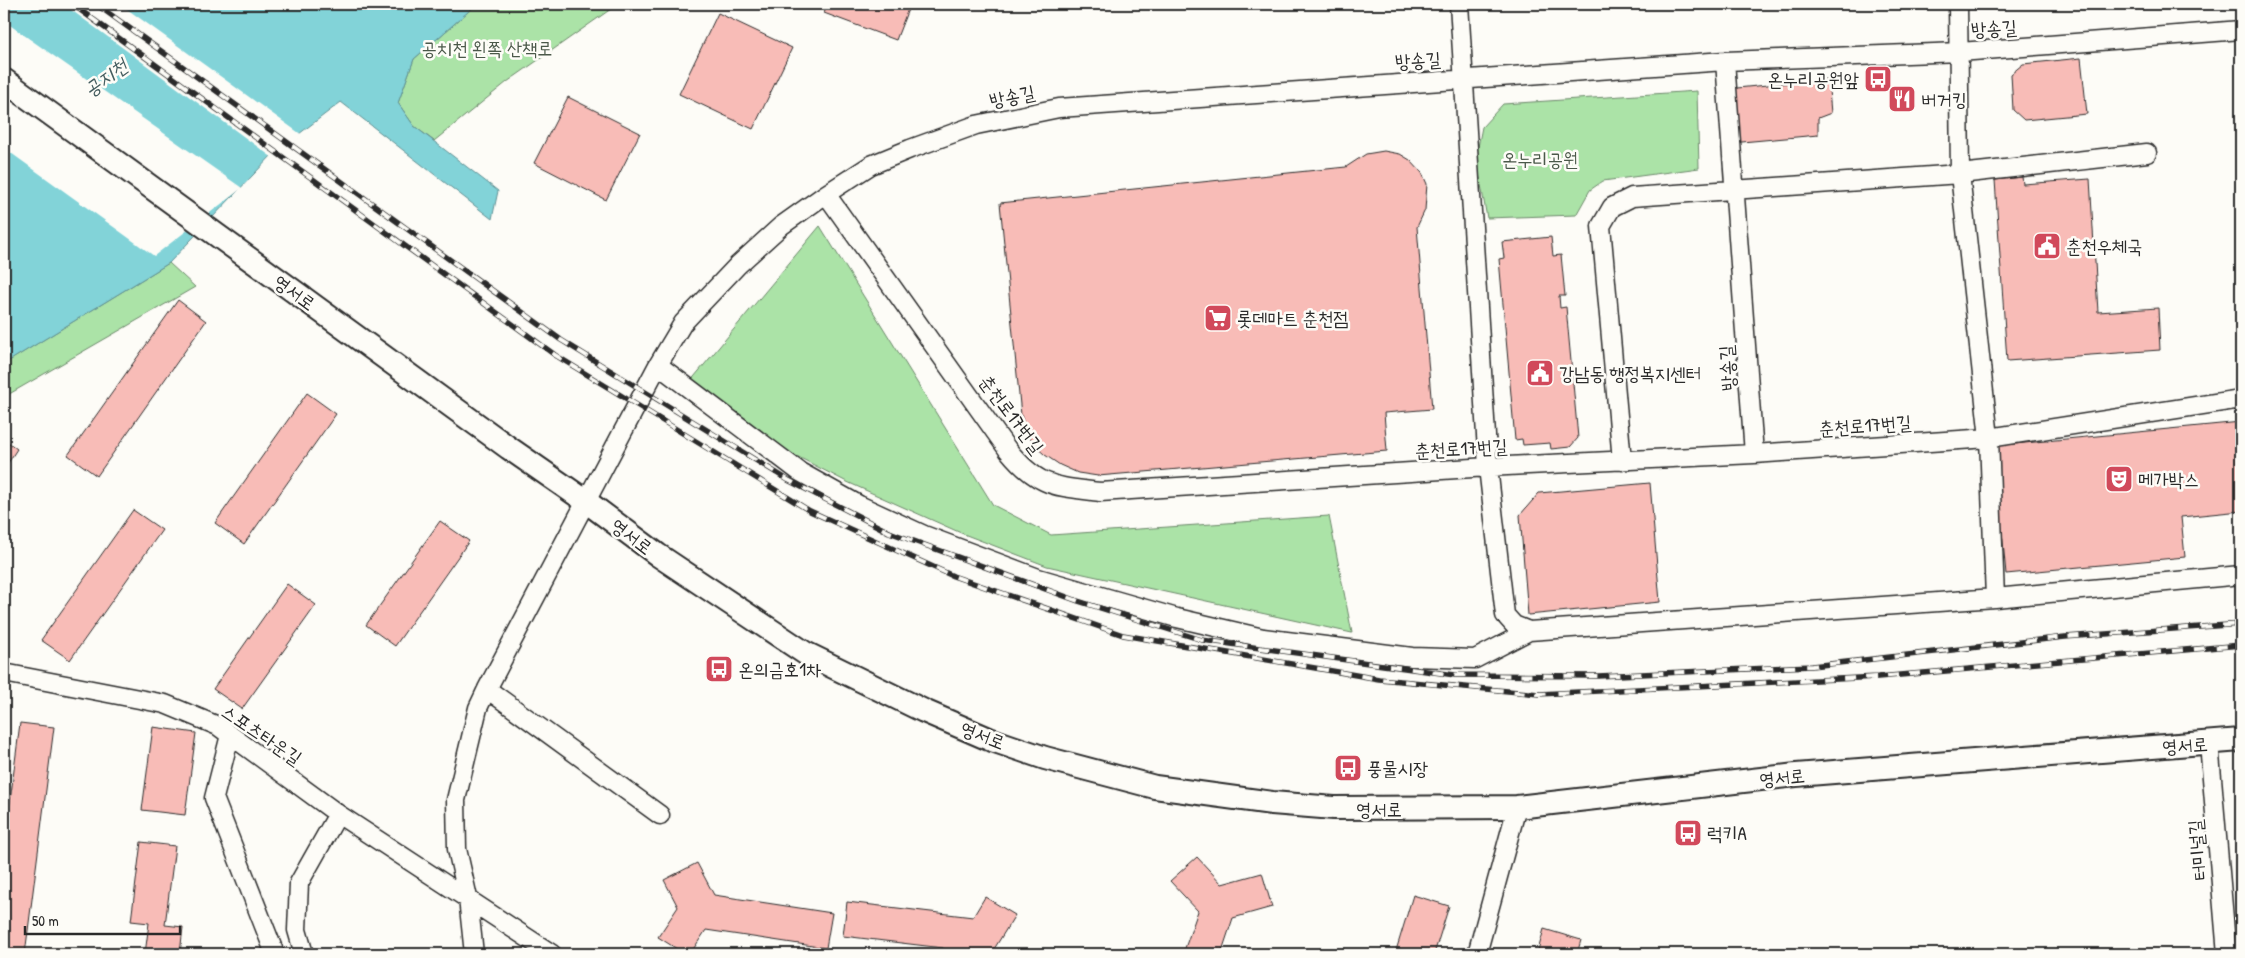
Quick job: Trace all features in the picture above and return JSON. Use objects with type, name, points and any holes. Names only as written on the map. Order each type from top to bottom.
[{"type":"street","name":"방송길","points":[[1459,4],[1488,467]]},
{"type":"street","name":"방송길","points":[[1958,4],[1960,174],[1989,438],[1995,598]]},
{"type":"street","name":"방송길","points":[[658,365],[683,323],[738,265],[781,226],[826,194],[872,165],[910,148],[976,125],[1059,108],[1464,78],[1725,61],[1960,52],[2237,32]]},
{"type":"street","name":"방송길","points":[[1725,61],[1754,454]]},
{"type":"street","name":"영서로","points":[[4,80],[509,448],[587,502],[658,556],[805,653],[924,711],[989,739],[1027,752],[1155,787],[1272,803],[1370,809],[1517,807],[1796,775],[2241,740]]},
{"type":"street","points":[[1622,461],[1601,226],[1612,207],[1632,197],[1960,174],[2147,153]]},
{"type":"street","name":"춘천로17번길","points":[[826,194],[1008,450],[1030,474],[1048,484],[1100,492],[1488,467],[1754,454],[1989,438],[2241,400]]},
{"type":"street","points":[[474,954],[468,898],[457,849],[456,800],[478,708],[658,365],[800,472],[850,500],[924,535],[1038,578],[1177,618],[1263,638],[1412,658],[1475,659],[1529,631],[1995,598],[2241,575]]},
{"type":"street","points":[[1488,467],[1505,615],[1514,625],[1529,631]]},
{"type":"street","name":"스포츠타운길","points":[[4,673],[165,704],[218,726],[338,814],[552,954]]},
{"type":"street","points":[[487,688],[660,815]]},
{"type":"street","points":[[230,735],[214,798],[275,954]]},
{"type":"street","name":"터미널길","points":[[2209,743],[2227,954]]},
{"type":"street","points":[[1477,954],[1517,807]]},
{"type":"street","points":[[304,954],[297,930],[299,883],[338,814]]},
{"type":"green space","name":"공치천 왼쪽 산책로","points":[[477,4],[618,4],[507,82],[434,141],[414,126],[398,103],[414,59]]},
{"type":"green space","name":"온누리공원","points":[[1697,91],[1699,168],[1603,181],[1590,190],[1576,215],[1487,218],[1476,157],[1482,127],[1503,104]]},
{"type":"green space","points":[[820,226],[993,505],[1051,535],[1329,516],[1352,633],[1047,566],[961,533],[845,481],[748,431],[689,383]]},
{"type":"green space","points":[[169,263],[195,287],[4,397],[4,364]]},
{"type":"water","name":"공지천","points":[[15,4],[477,4],[414,59],[398,103],[414,126],[498,191],[492,219],[341,102],[274,153],[169,263],[4,364],[4,12]]},
{"type":"pier","points":[[63,4],[120,4],[302,135],[273,158]]},
{"type":"pier","points":[[4,21],[242,188],[154,256],[4,148]]},
{"type":"building","points":[[828,4],[910,4],[896,40],[824,13]]},
{"type":"building","points":[[718,13],[792,48],[753,129],[679,94]]},
{"type":"building","points":[[2081,58],[2087,114],[2024,120],[2013,110],[2011,74],[2023,64]]},
{"type":"building","points":[[1828,79],[1831,113],[1818,118],[1818,135],[1731,143],[1727,89]]},
{"type":"building","points":[[568,97],[640,133],[606,200],[534,163]]},
{"type":"building","name":"롯데마트 춘천점","points":[[1384,151],[1400,154],[1410,160],[1422,173],[1427,184],[1425,210],[1417,227],[1432,409],[1384,413],[1387,451],[1098,476],[1078,473],[1060,465],[1034,445],[1026,431],[1021,415],[1000,203],[1346,167],[1366,154]]},
{"type":"building","name":"춘천우체국","points":[[2022,177],[2023,184],[2090,179],[2098,312],[2158,308],[2160,350],[2007,361],[1995,180]]},
{"type":"building","name":"강남동 행정복지센터","points":[[1551,237],[1553,256],[1561,255],[1565,296],[1559,296],[1560,308],[1566,307],[1578,438],[1570,447],[1551,449],[1550,443],[1523,445],[1522,439],[1515,440],[1499,259],[1504,258],[1502,242]]},
{"type":"building","points":[[178,300],[206,321],[97,476],[68,455]]},
{"type":"building","points":[[307,393],[336,414],[244,544],[215,523]]},
{"type":"building","name":"메가박스","points":[[2241,422],[2241,511],[2181,517],[2185,557],[2006,574],[1994,446]]},
{"type":"building","points":[[4,439],[17,449],[4,469]]},
{"type":"building","points":[[1650,483],[1660,602],[1528,615],[1520,515],[1539,493]]},
{"type":"building","points":[[133,510],[162,530],[70,660],[41,640]]},
{"type":"building","points":[[440,521],[469,541],[395,646],[366,625]]},
{"type":"building","points":[[287,584],[316,605],[242,709],[213,689]]},
{"type":"building","points":[[20,723],[54,727],[25,954],[4,954],[4,849]]},
{"type":"building","points":[[153,727],[196,733],[185,815],[142,810]]},
{"type":"building","points":[[141,842],[175,846],[165,925],[183,927],[180,954],[145,954],[149,923],[131,921]]},
{"type":"building","points":[[1197,857],[1222,884],[1262,873],[1272,907],[1233,918],[1221,954],[1183,954],[1198,911],[1170,881]]},
{"type":"building","points":[[697,863],[714,895],[832,913],[826,948],[706,930],[690,954],[685,954],[658,937],[678,907],[664,880]]},
{"type":"building","points":[[1413,895],[1449,906],[1434,954],[1395,954]]},
{"type":"building","points":[[985,897],[1015,915],[991,954],[947,954],[943,948],[843,936],[847,902],[973,917]]},
{"type":"building","points":[[1544,929],[1581,940],[1577,954],[1537,954]]},
{"type":"railway","points":[[72,4],[555,355],[810,511],[953,576],[1123,635],[1379,679],[1539,694],[1878,677],[2241,645]]},
{"type":"railway","points":[[96,4],[561,340],[788,480],[889,532],[1078,601],[1202,640],[1455,675],[1598,676],[1812,666],[2065,637],[2241,624]]},
{"type":"place","name":"온누리공원앞","points":[[1878,79]]},
{"type":"place","name":"버거킹","points":[[1902,99]]},
{"type":"place","name":"춘천우체국","points":[[2047,246]]},
{"type":"place","name":"롯데마트 춘천점","points":[[1218,318]]},
{"type":"place","name":"강남동 행정복지센터","points":[[1540,373]]},
{"type":"place","name":"메가박스","points":[[2119,479]]},
{"type":"place","name":"온의금호1차","points":[[719,669]]},
{"type":"place","name":"풍물시장","points":[[1348,768]]},
{"type":"place","name":"럭키A","points":[[1688,833]]}]
